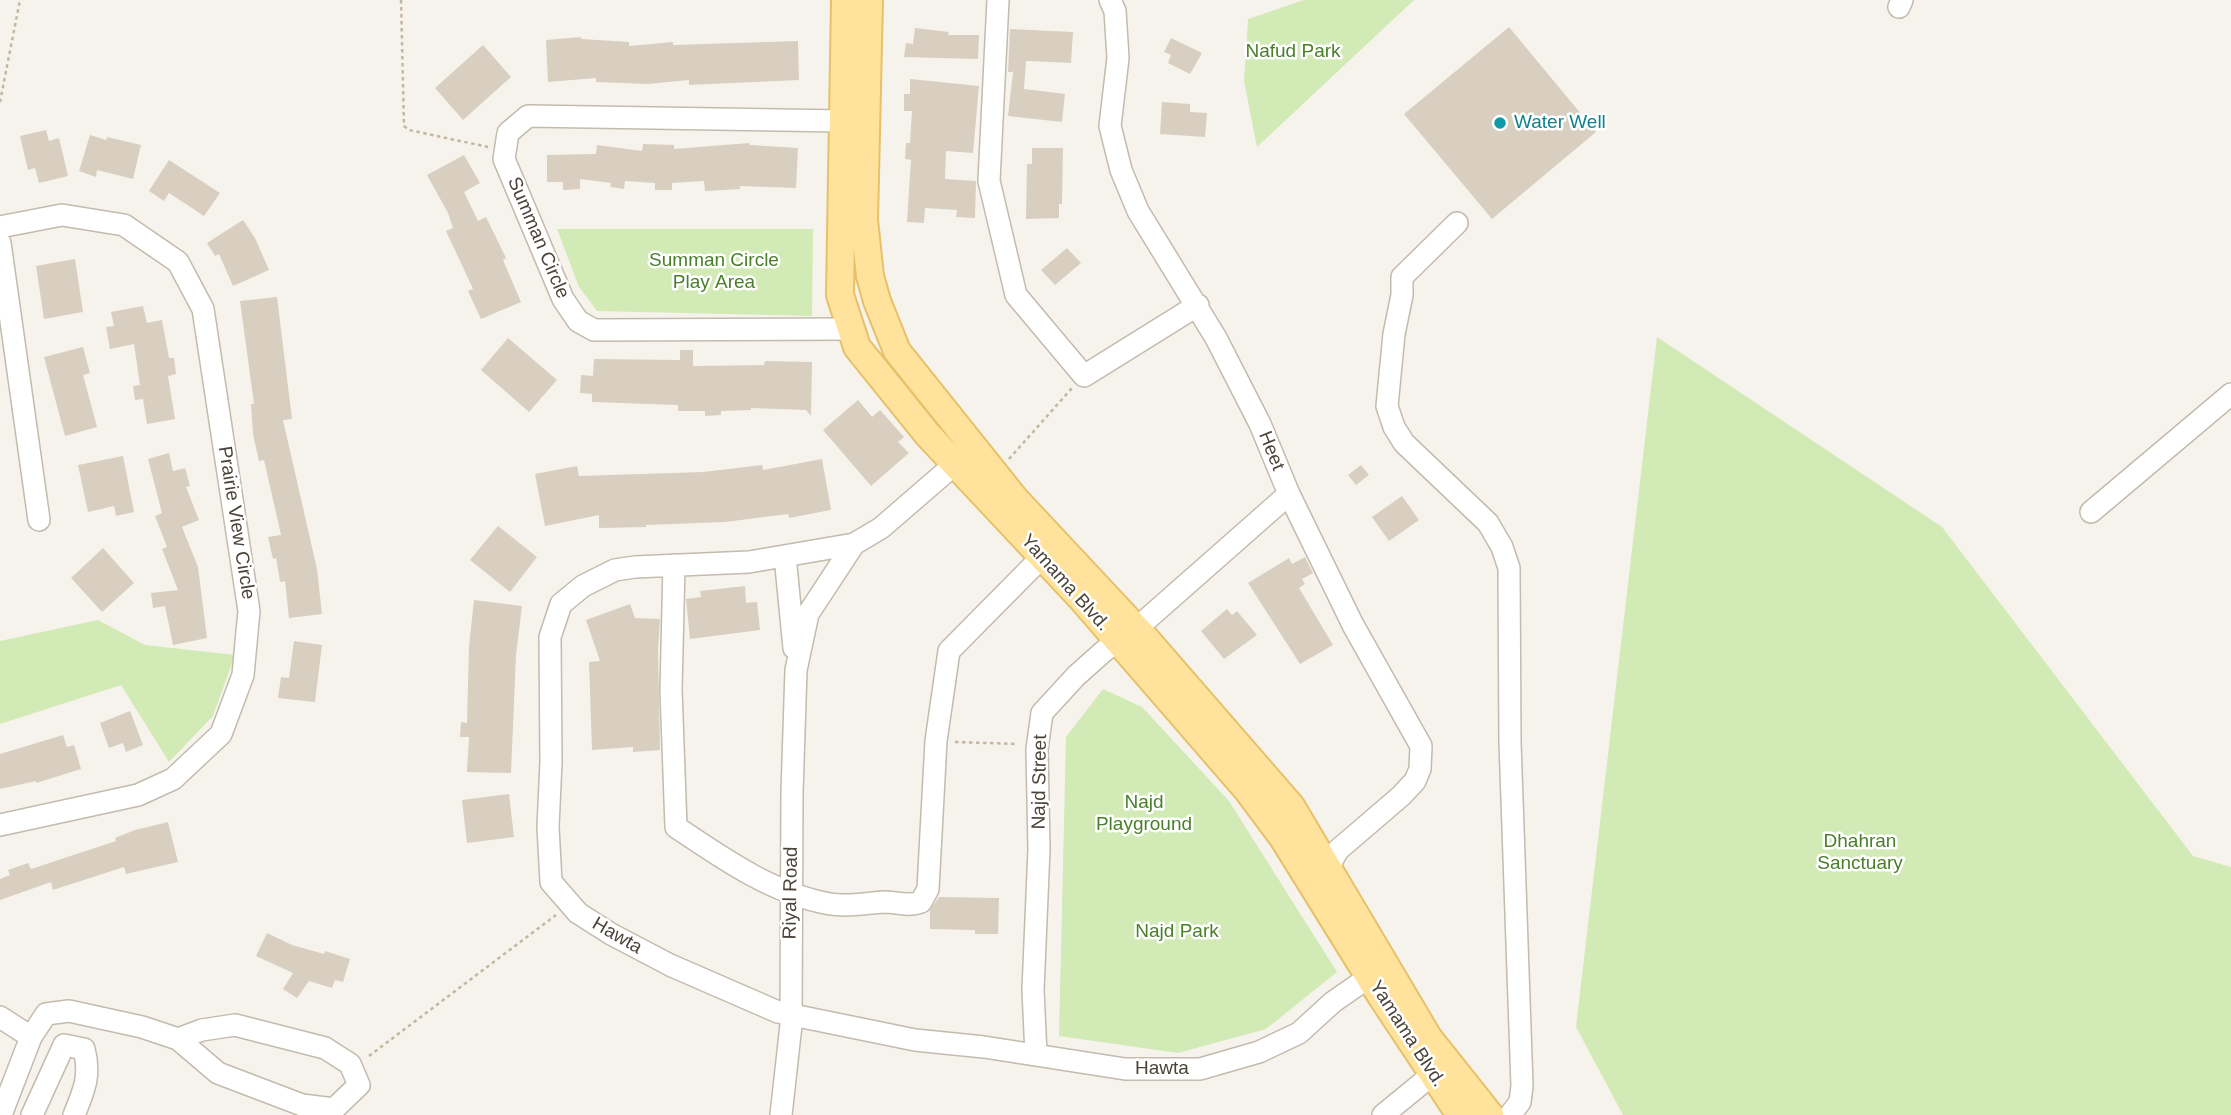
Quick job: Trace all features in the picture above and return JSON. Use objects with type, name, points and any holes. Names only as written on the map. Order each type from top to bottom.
[{"type":"main road","name":"Yamama Blvd.","points":[[845,0],[840,295],[857,347],[929,435],[1042,557],[1128,635],[1292,806],[1428,1037],[1490,1115]]},
{"type":"main road","name":"Yamama Blvd.","points":[[869,0],[863,220],[870,276],[897,351],[1128,635],[1255,800],[1283,838],[1460,1115]]},
{"type":"street","points":[[998,0],[989,181],[1016,295],[1084,376],[1198,305]]},
{"type":"street","name":"Heet","points":[[1110,0],[1115,11],[1118,58],[1111,126],[1121,170],[1139,212],[1198,305],[1260,424],[1289,494],[1353,625],[1421,746],[1420,769],[1415,781],[1338,850],[1328,868]]},
{"type":"street","name":"Summan Circle","points":[[842,121],[528,116],[508,133],[504,159],[563,299],[578,321],[594,330],[851,328],[863,324],[885,323]]},
{"type":"street","name":"Prairie View Circle","points":[[0,227],[62,215],[124,225],[178,262],[203,309],[249,611],[243,675],[221,734],[173,779],[138,795],[0,825]]},
{"type":"street","points":[[1457,223],[1402,277],[1388,406],[1394,427],[1404,443],[1488,523],[1502,547],[1509,568],[1510,742],[1522,1086],[1520,1102],[1510,1115]]},
{"type":"street","points":[[0,243],[39,520]]},
{"type":"street","points":[[2091,512],[2231,394]]},
{"type":"street","name":"Hawta","points":[[956,464],[881,528],[854,544],[749,562],[615,570],[583,586],[561,604],[550,637],[551,762],[548,827],[551,882],[578,913],[611,934],[670,965],[754,1003],[791,1015],[915,1040],[1125,1069],[1200,1069],[1259,1052],[1299,1033],[1334,1002],[1370,977]]},
{"type":"street","name":"Najd Street","points":[[1036,1055],[1033,990],[1039,849],[1037,749],[1042,713],[1076,676],[1128,635],[1289,494]]},
{"type":"street","name":"Riyal Road","points":[[796,670],[808,614],[854,544]]},
{"type":"street","name":"Riyal Road","points":[[781,1115],[791,1015],[796,670],[785,556]]},
{"type":"street","points":[[674,565],[671,690],[676,827],[736,868],[791,892],[831,905],[888,902],[913,905],[921,902],[928,889],[936,741],[949,650],[1042,557]]},
{"type":"street","points":[[1,1115],[31,1037],[46,1014],[69,1011],[142,1027],[178,1039],[218,1073],[302,1105],[334,1109],[359,1085],[350,1065],[325,1048],[235,1025],[202,1030],[178,1039]]},
{"type":"street","points":[[0,1017],[31,1037]]},
{"type":"street","points":[[32,1115],[64,1045],[84,1049],[89,1067],[82,1097],[74,1115]]},
{"type":"street","points":[[1383,1115],[1433,1074]]},
{"type":"path","points":[[0,102],[20,0]]},
{"type":"path","points":[[401,0],[404,126],[409,130],[505,151]]},
{"type":"path","points":[[996,474],[1084,376]]},
{"type":"path","points":[[936,741],[1039,744]]},
{"type":"path","points":[[352,1069],[570,904]]},
{"type":"green space","name":"Nafud Park","points":[[1304,0],[1414,0],[1257,147],[1244,81],[1248,19]]},
{"type":"green space","name":"Summan Circle Play Area","points":[[557,229],[813,229],[812,316],[597,311],[579,287]]},
{"type":"green space","name":"Dhahran Sanctuary","points":[[1657,337],[1942,527],[2193,856],[2231,867],[2231,1115],[1623,1115],[1576,1027]]},
{"type":"green space","points":[[98,620],[145,645],[235,655],[213,716],[169,762],[121,685],[0,724],[0,641]]},
{"type":"green space","name":"Najd Park","points":[[1103,689],[1142,707],[1229,801],[1337,972],[1266,1029],[1178,1053],[1059,1036],[1066,737]]},
{"type":"building","name":"Water Well","points":[[1509,27],[1596,132],[1492,219],[1404,114]]},
{"type":"building","points":[[915,28],[949,32],[948,35],[979,35],[978,59],[904,57],[906,43],[913,44]]},
{"type":"building","points":[[1010,29],[1073,32],[1071,63],[1026,61],[1024,89],[1065,94],[1062,122],[1008,116],[1013,72],[1008,72]]},
{"type":"building","points":[[581,37],[629,42],[629,46],[673,42],[673,45],[798,41],[799,80],[689,85],[689,80],[648,84],[596,82],[596,78],[548,82],[546,40]]},
{"type":"building","points":[[1171,38],[1202,53],[1190,74],[1168,63],[1171,55],[1164,52]]},
{"type":"building","points":[[483,45],[511,77],[463,120],[435,88]]},
{"type":"building","points":[[910,79],[979,86],[973,153],[946,151],[945,179],[976,181],[975,218],[956,217],[957,210],[925,208],[924,223],[907,222],[911,160],[905,159],[906,143],[910,143],[912,111],[904,111],[904,94],[910,94]]},
{"type":"building","points":[[1162,102],[1190,104],[1190,112],[1207,113],[1205,137],[1160,134]]},
{"type":"building","points":[[46,130],[49,141],[59,138],[68,176],[39,183],[35,168],[28,170],[20,136]]},
{"type":"building","points":[[90,135],[141,145],[133,179],[97,170],[96,177],[79,171]]},
{"type":"building","points":[[749,143],[798,148],[796,188],[740,186],[740,189],[705,191],[704,181],[672,183],[672,190],[655,190],[655,183],[625,181],[624,189],[610,187],[611,183],[580,179],[580,189],[563,190],[563,182],[547,182],[547,155],[596,154],[597,145],[642,151],[643,144],[674,145],[674,149]]},
{"type":"building","points":[[1032,148],[1063,148],[1062,204],[1059,204],[1059,218],[1026,219],[1027,164],[1032,164]]},
{"type":"building","points":[[464,155],[480,183],[464,192],[478,221],[486,217],[506,258],[503,260],[521,302],[481,319],[468,291],[473,289],[446,231],[453,228],[448,213],[427,175]]},
{"type":"building","points":[[169,160],[220,193],[204,216],[169,193],[164,201],[149,191]]},
{"type":"building","points":[[243,220],[255,238],[269,270],[233,286],[219,254],[215,256],[207,243]]},
{"type":"building","points":[[1067,248],[1081,263],[1055,285],[1041,270]]},
{"type":"building","points":[[75,259],[83,312],[44,319],[36,266]]},
{"type":"building","points":[[277,297],[292,419],[283,420],[317,569],[322,614],[289,618],[285,581],[280,582],[276,558],[273,559],[268,537],[281,535],[264,460],[259,461],[253,434],[251,404],[254,404],[240,301]]},
{"type":"building","points":[[143,306],[147,323],[162,320],[169,358],[174,358],[176,374],[168,376],[175,419],[147,424],[143,399],[135,400],[133,386],[140,385],[134,344],[110,349],[106,327],[114,326],[111,312]]},
{"type":"building","points":[[508,338],[557,380],[529,412],[481,370]]},
{"type":"building","points":[[83,347],[90,373],[83,375],[97,427],[65,436],[44,357]]},
{"type":"building","points":[[680,350],[693,350],[693,366],[764,365],[765,361],[812,362],[811,416],[806,410],[751,408],[721,411],[721,415],[705,416],[705,411],[678,411],[678,405],[592,402],[592,394],[580,393],[581,375],[593,376],[594,359],[680,360]]},
{"type":"building","points":[[858,400],[872,417],[880,410],[904,437],[898,442],[909,453],[871,486],[823,430]]},
{"type":"building","points":[[169,453],[173,471],[185,468],[190,486],[186,487],[199,520],[182,527],[198,567],[207,638],[173,645],[165,606],[153,608],[151,593],[178,590],[162,549],[167,547],[155,516],[162,513],[148,459]]},
{"type":"building","points":[[123,456],[134,512],[116,516],[114,506],[88,512],[78,465]]},
{"type":"building","points":[[822,459],[831,510],[789,518],[788,514],[725,522],[646,527],[599,528],[599,515],[545,526],[535,474],[577,466],[579,476],[703,472],[762,465],[763,470]]},
{"type":"building","points":[[1361,465],[1369,475],[1356,485],[1348,475]]},
{"type":"building","points":[[1402,496],[1419,520],[1389,541],[1372,517]]},
{"type":"building","points":[[498,526],[537,557],[510,592],[470,560]]},
{"type":"building","points":[[103,548],[134,583],[102,612],[71,578]]},
{"type":"building","points":[[1305,557],[1313,573],[1302,579],[1305,584],[1299,588],[1333,645],[1300,664],[1248,583],[1289,558],[1292,564]]},
{"type":"building","points":[[745,586],[746,603],[757,602],[760,630],[690,639],[686,599],[701,597],[700,591]]},
{"type":"building","points":[[474,600],[522,606],[516,655],[511,773],[467,772],[469,737],[460,737],[461,722],[467,723],[469,646]]},
{"type":"building","points":[[630,604],[635,618],[660,619],[660,750],[633,752],[633,747],[592,750],[589,662],[600,661],[586,620]]},
{"type":"building","points":[[1227,609],[1232,615],[1237,611],[1257,635],[1224,659],[1201,631]]},
{"type":"building","points":[[294,641],[322,645],[315,702],[278,698],[281,677],[289,678]]},
{"type":"building","points":[[130,711],[143,745],[126,752],[123,743],[109,748],[100,723]]},
{"type":"building","points":[[63,735],[67,747],[74,745],[81,769],[36,783],[0,789],[0,754]]},
{"type":"building","points":[[509,794],[514,837],[467,843],[462,800]]},
{"type":"building","points":[[168,822],[178,862],[126,874],[124,867],[53,890],[51,882],[0,900],[0,879],[10,875],[8,870],[28,863],[31,869],[116,841],[115,838],[135,830]]},
{"type":"building","points":[[939,897],[999,898],[998,934],[975,934],[975,930],[930,929],[930,910]]},
{"type":"building","points":[[267,933],[292,945],[350,959],[343,982],[335,980],[332,988],[309,981],[297,998],[283,989],[293,973],[256,956]]},
{"type":"place","name":"Water Well","points":[[1500,123]]},
{"type":"park label","name":"Najd Playground","points":[[1144,814]]}]
